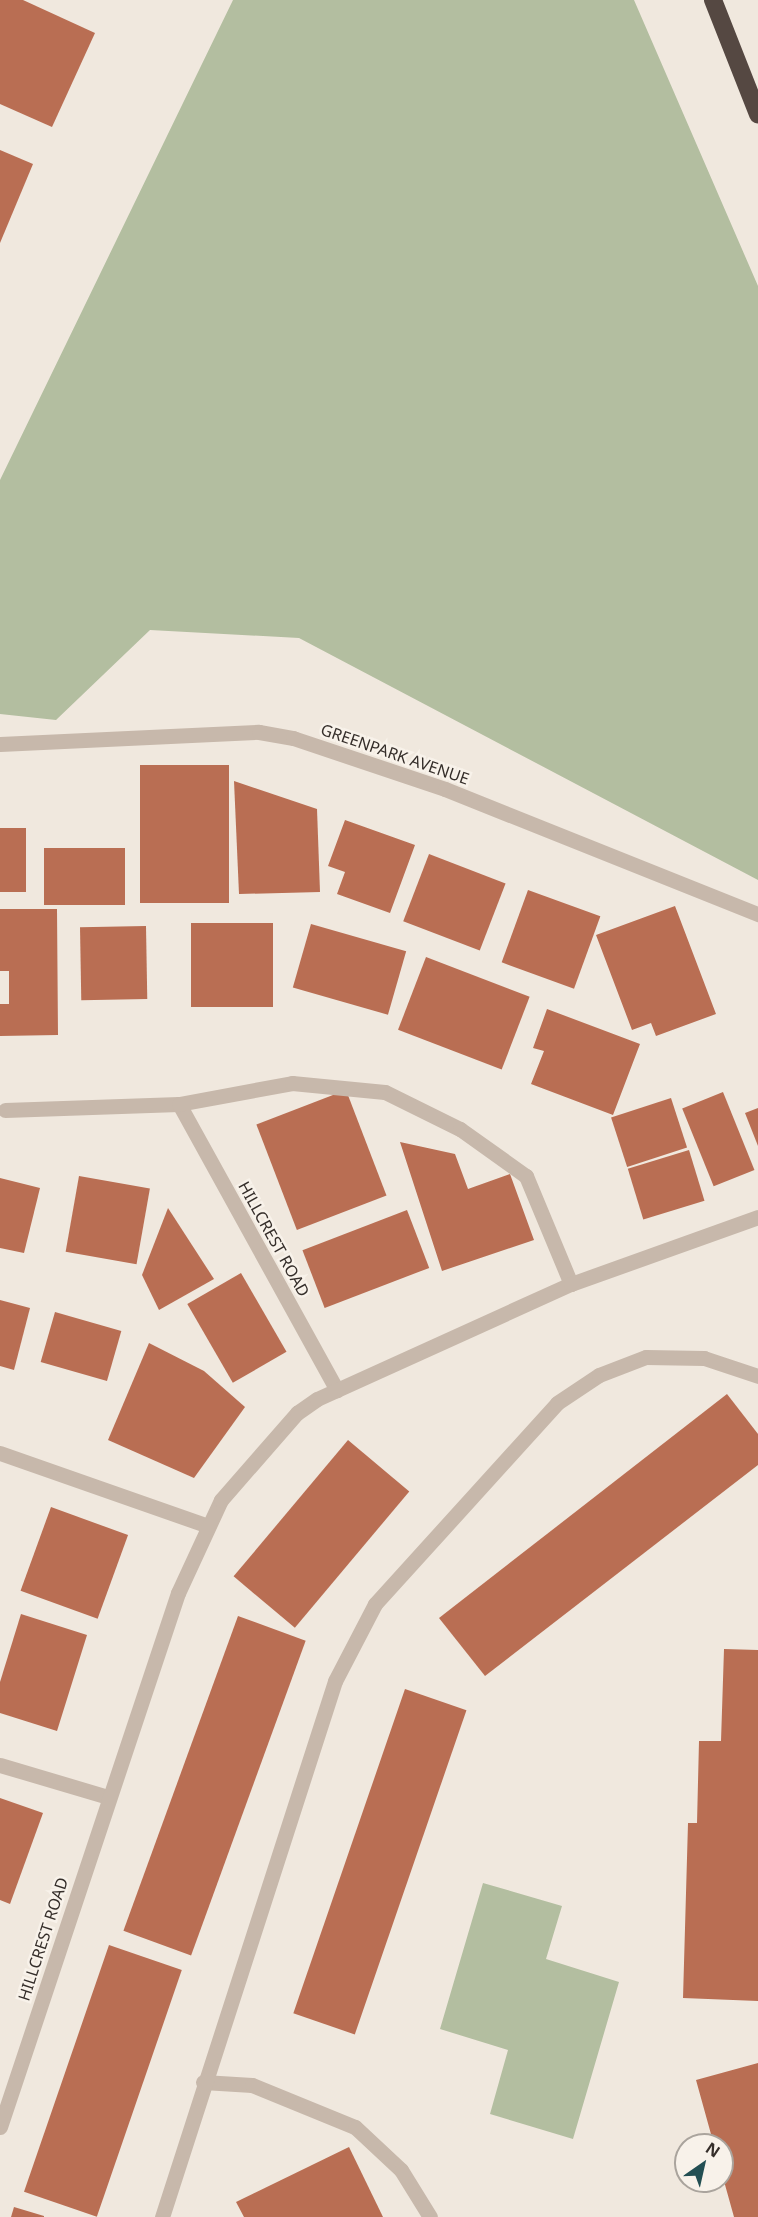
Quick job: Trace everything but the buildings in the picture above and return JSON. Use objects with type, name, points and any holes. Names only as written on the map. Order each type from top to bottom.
[{"type":"highway","points":[[713,0],[758,114]]},
{"type":"street","name":"GREENPARK AVENUE","points":[[0,744],[259,732],[293,738],[445,789],[758,915]]},
{"type":"street","points":[[5,1110],[179,1104],[292,1083],[385,1092],[476,1139],[526,1176],[571,1284]]},
{"type":"street","name":"HILLCREST ROAD","points":[[179,1104],[337,1390]]},
{"type":"street","name":"HILLCREST ROAD","points":[[0,2127],[6,2091],[178,1593],[222,1500],[297,1413],[337,1390],[571,1284],[758,1217]]},
{"type":"street","points":[[162,2217],[203,2082],[335,1681],[375,1604],[557,1403],[598,1375],[646,1357],[704,1358],[758,1376]]},
{"type":"street","points":[[0,1453],[208,1526]]},
{"type":"street","points":[[0,1765],[108,1797]]},
{"type":"street","points":[[203,2082],[252,2085],[355,2127],[401,2170],[430,2217]]},
{"type":"green space","points":[[233,0],[634,0],[758,286],[758,880],[299,638],[150,630],[56,720],[0,714],[0,480]]},
{"type":"green space","points":[[483,1883],[562,1906],[546,1959],[619,1982],[573,2139],[490,2114],[508,2050],[440,2029]]}]
